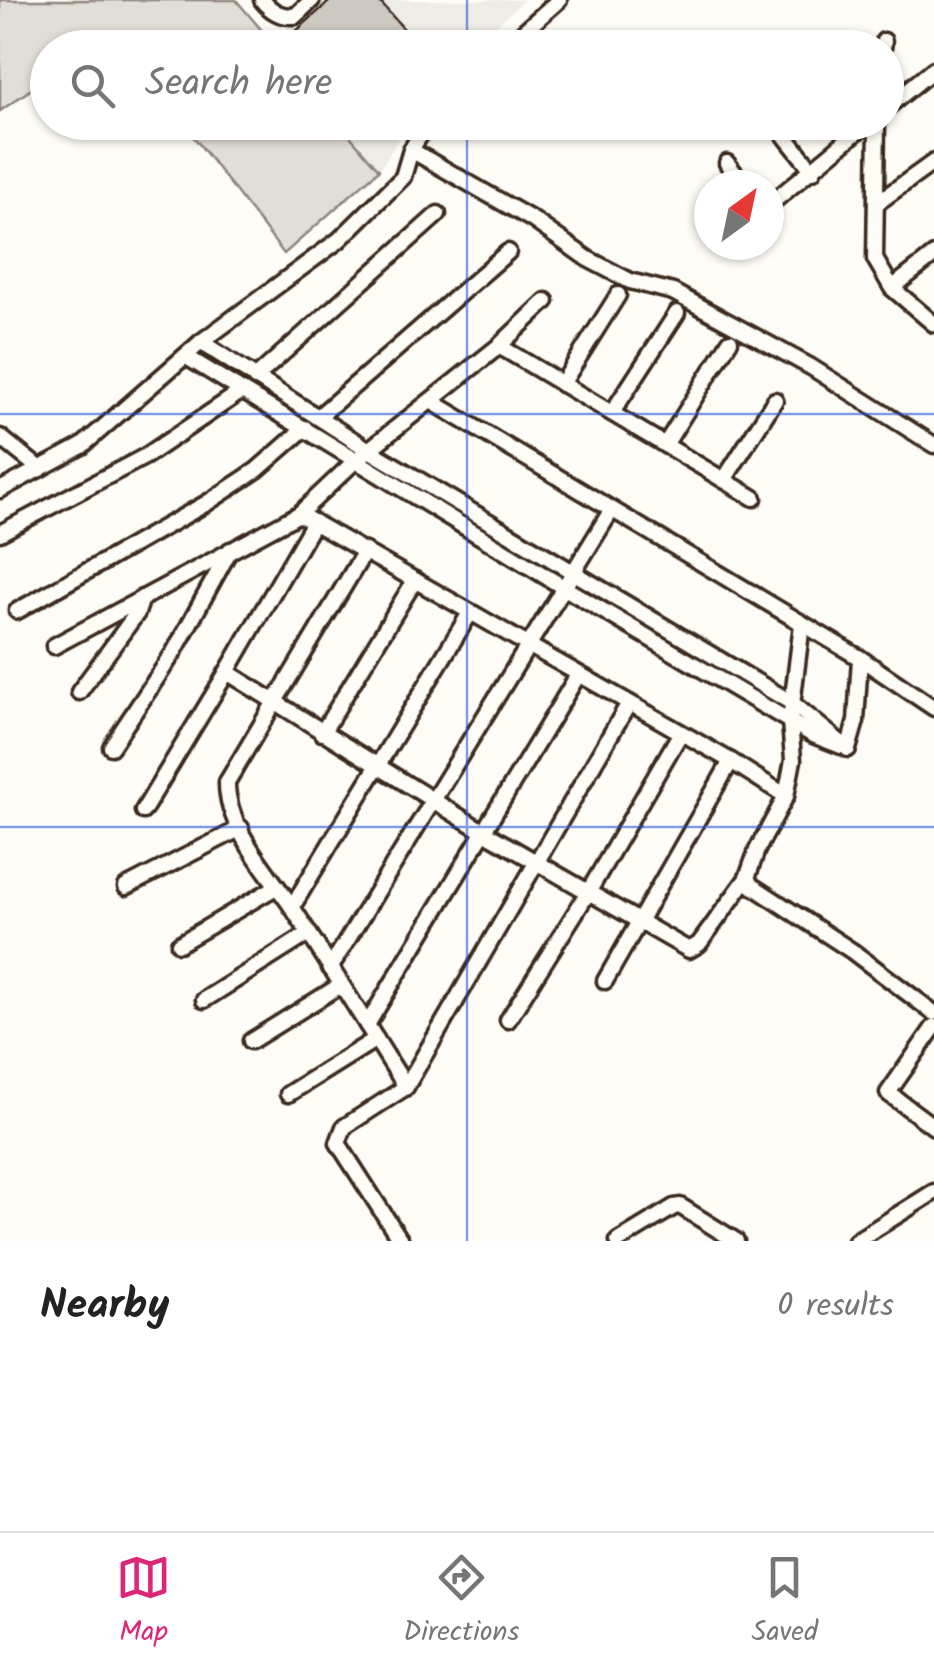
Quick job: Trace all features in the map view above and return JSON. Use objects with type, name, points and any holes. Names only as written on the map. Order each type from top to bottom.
[{"type":"street","points":[[262,0],[270,10],[295,16],[312,0]]},
{"type":"street","points":[[523,30],[549,3]]},
{"type":"street","points":[[904,93],[934,69]]},
{"type":"street","points":[[0,490],[82,446],[201,342],[339,240],[404,177],[418,140]]},
{"type":"street","points":[[789,140],[813,170]]},
{"type":"street","points":[[784,193],[849,140]]},
{"type":"street","points":[[877,140],[875,258],[892,288],[934,324]]},
{"type":"street","points":[[412,150],[533,220],[588,260],[630,281],[674,292],[811,367],[934,445]]},
{"type":"street","points":[[727,162],[733,170]]},
{"type":"street","points":[[878,204],[934,162]]},
{"type":"street","points":[[255,378],[438,214]]},
{"type":"street","points":[[318,417],[508,252]]},
{"type":"street","points":[[892,288],[934,255]]},
{"type":"street","points":[[562,384],[618,295]]},
{"type":"street","points":[[54,646],[300,514],[356,460],[499,346],[546,301]]},
{"type":"street","points":[[612,413],[676,313]]},
{"type":"street","points":[[665,445],[730,341]]},
{"type":"street","points":[[201,342],[369,450],[792,704],[823,725],[848,749]]},
{"type":"street","points":[[499,346],[754,498]]},
{"type":"street","points":[[185,356],[563,588],[813,736],[848,749]]},
{"type":"street","points":[[0,533],[146,456],[242,391]]},
{"type":"street","points":[[724,480],[775,400]]},
{"type":"street","points":[[431,401],[860,658],[934,708]]},
{"type":"street","points":[[17,610],[207,504],[257,470],[305,428]]},
{"type":"street","points":[[0,437],[40,469]]},
{"type":"street","points":[[330,968],[611,511]]},
{"type":"street","points":[[300,514],[786,796]]},
{"type":"street","points":[[142,811],[314,522]]},
{"type":"street","points":[[110,747],[174,652],[230,550]]},
{"type":"street","points":[[365,551],[226,782],[226,795],[276,887],[406,1087]]},
{"type":"street","points":[[322,733],[415,580]]},
{"type":"street","points":[[79,692],[137,613],[142,598]]},
{"type":"street","points":[[292,907],[470,613]]},
{"type":"street","points":[[227,672],[484,832],[689,950],[695,948],[746,878],[786,796],[793,760],[790,721],[802,624]]},
{"type":"street","points":[[848,749],[856,722],[860,658]]},
{"type":"street","points":[[367,1025],[578,675]]},
{"type":"street","points":[[401,1241],[338,1142],[344,1127],[406,1087],[629,703]]},
{"type":"street","points":[[508,1020],[680,734]]},
{"type":"street","points":[[605,980],[731,761]]},
{"type":"street","points":[[126,887],[241,828]]},
{"type":"street","points":[[746,878],[934,1013]]},
{"type":"street","points":[[179,944],[276,887]]},
{"type":"street","points":[[204,1000],[308,934]]},
{"type":"street","points":[[251,1041],[341,985]]},
{"type":"street","points":[[934,1027],[888,1093],[934,1128]]},
{"type":"street","points":[[288,1094],[376,1040]]},
{"type":"street","points":[[856,1241],[934,1192]]},
{"type":"street","points":[[618,1241],[680,1206],[736,1241]]},
{"type":"shaded area","points":[[0,0],[236,0],[262,30],[30,30],[30,90],[0,111]]},
{"type":"shaded area","points":[[319,0],[524,0],[491,30],[286,30]]},
{"type":"shaded area","points":[[196,140],[353,140],[379,170],[284,254]]},
{"type":"shaded area","points":[[353,140],[398,140],[379,170]]},
{"type":"building","points":[[331,0],[378,0],[405,30],[297,30]]}]
